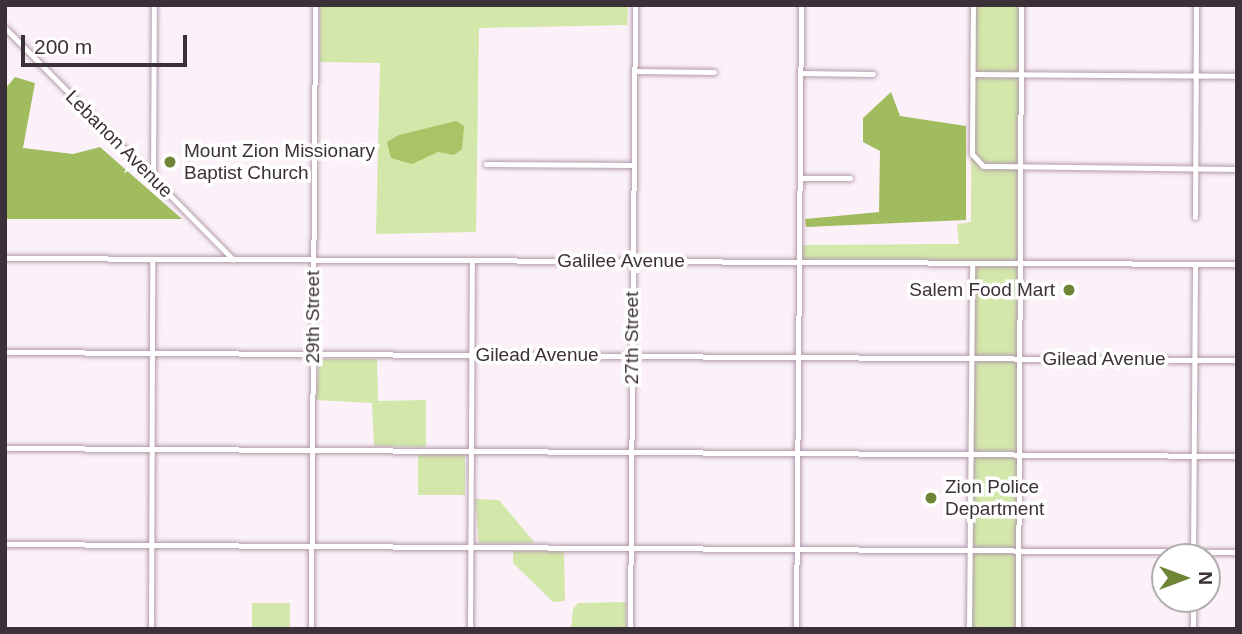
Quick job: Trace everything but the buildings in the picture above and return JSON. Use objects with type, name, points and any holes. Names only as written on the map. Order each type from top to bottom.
[{"type":"street","points":[[153,178],[154,5]]},
{"type":"street","name":"29th Street","points":[[311,629],[315,5]]},
{"type":"street","name":"27th Street","points":[[630,629],[635,5]]},
{"type":"street","points":[[796,629],[801,5]]},
{"type":"street","points":[[973,5],[972,154],[991,168],[1237,169]]},
{"type":"street","points":[[1018,629],[1021,5]]},
{"type":"street","points":[[1195,216],[1196,5]]},
{"type":"street","name":"Lebanon Avenue","points":[[5,28],[233,259]]},
{"type":"street","points":[[634,71],[714,72]]},
{"type":"street","points":[[801,72],[873,74]]},
{"type":"street","points":[[973,74],[1237,76]]},
{"type":"street","points":[[486,164],[634,165]]},
{"type":"street","points":[[800,178],[850,177]]},
{"type":"street","name":"Galilee Avenue","points":[[5,258],[1237,264]]},
{"type":"street","points":[[151,629],[152,259]]},
{"type":"street","points":[[470,629],[472,260]]},
{"type":"street","points":[[969,629],[972,263]]},
{"type":"street","points":[[1193,543],[1195,264]]},
{"type":"street","name":"Gilead Avenue","points":[[5,352],[1237,360]]},
{"type":"street","points":[[5,448],[1237,456]]},
{"type":"street","points":[[5,544],[1151,553]]},
{"type":"shaded area","points":[[320,5],[628,5],[627,25],[479,28],[476,232],[376,234],[380,63],[320,62]]},
{"type":"shaded area","points":[[972,5],[1021,5],[1018,629],[969,629],[972,263],[799,262],[800,245],[959,244],[957,224],[971,222]]},
{"type":"shaded area","points":[[15,77],[35,83],[23,148],[73,154],[100,147],[182,219],[5,219],[5,89]]},
{"type":"shaded area","points":[[891,92],[900,116],[966,126],[966,220],[806,227],[805,219],[879,212],[880,151],[863,142],[863,118]]},
{"type":"shaded area","points":[[456,121],[464,126],[462,149],[454,155],[438,152],[412,164],[391,158],[387,142],[399,135]]},
{"type":"shaded area","points":[[319,359],[377,359],[378,401],[426,400],[426,447],[374,446],[372,403],[316,400]]},
{"type":"shaded area","points":[[418,454],[465,454],[465,495],[418,495]]},
{"type":"shaded area","points":[[475,499],[499,500],[535,543],[479,543]]},
{"type":"shaded area","points":[[513,551],[564,551],[565,601],[553,602],[513,563]]},
{"type":"shaded area","points":[[626,602],[626,629],[571,629],[573,609],[578,603]]},
{"type":"shaded area","points":[[252,603],[290,603],[290,629],[252,629]]},
{"type":"place","name":"Mount Zion Missionary Baptist Church","points":[[170,162]]},
{"type":"place","name":"Salem Food Mart","points":[[1069,290]]},
{"type":"place","name":"Zion Police Department","points":[[931,498]]}]
